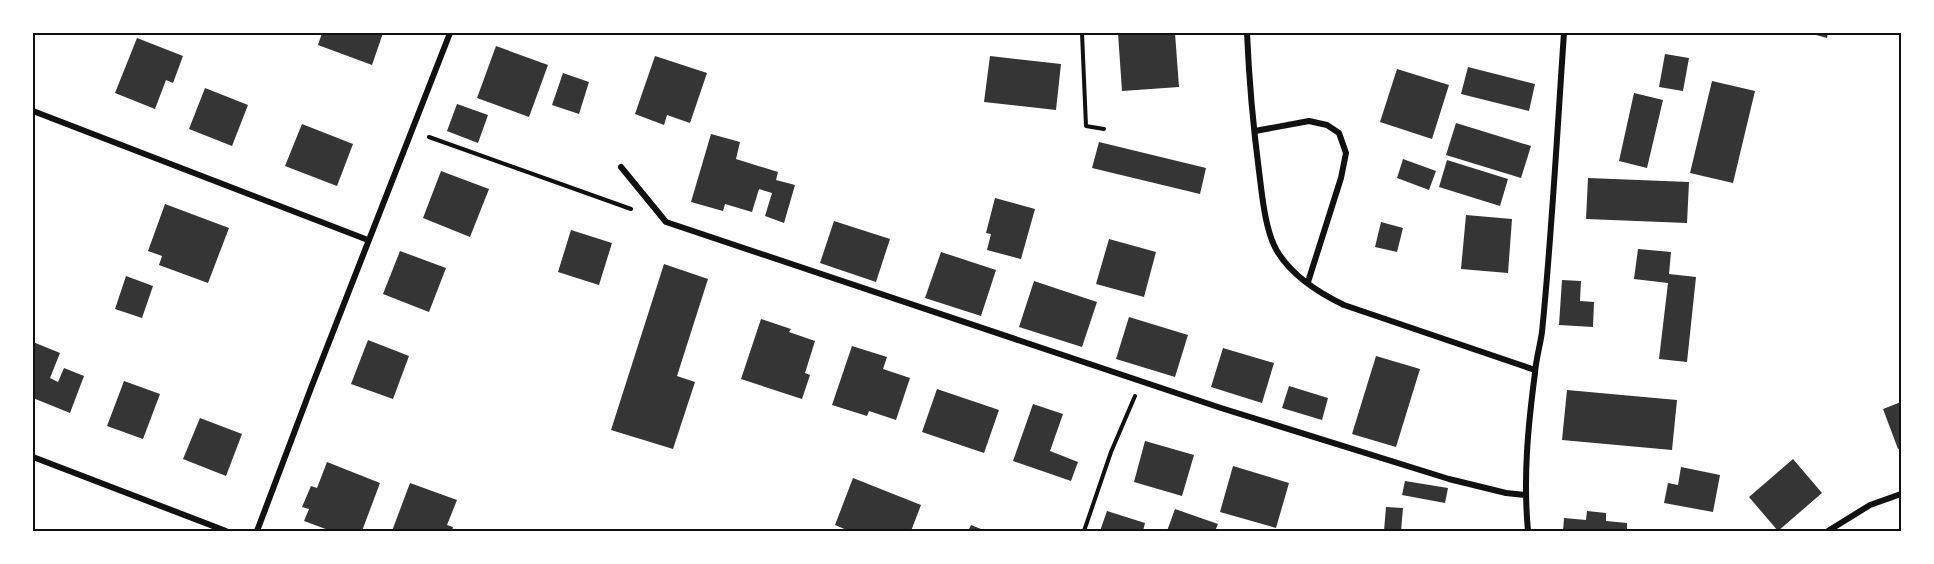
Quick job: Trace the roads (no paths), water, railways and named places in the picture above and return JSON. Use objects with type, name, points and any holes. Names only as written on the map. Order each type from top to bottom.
[{"type":"street","points":[[258,531],[368,240],[450,33]]},
{"type":"street","points":[[1246,33],[1263,209],[1276,249],[1291,270],[1323,295],[1344,305],[1535,370]]},
{"type":"street","points":[[1528,531],[1525,465],[1542,324],[1564,33]]},
{"type":"street","points":[[33,111],[368,240]]},
{"type":"street","points":[[1255,131],[1309,121],[1327,125],[1339,133],[1343,143],[1346,153],[1341,177],[1308,282]]},
{"type":"street","points":[[621,166],[666,222],[1142,382],[1449,479],[1506,493],[1525,495]]},
{"type":"street","points":[[33,457],[226,531]]},
{"type":"street","points":[[1828,531],[1870,505],[1901,494]]}]
